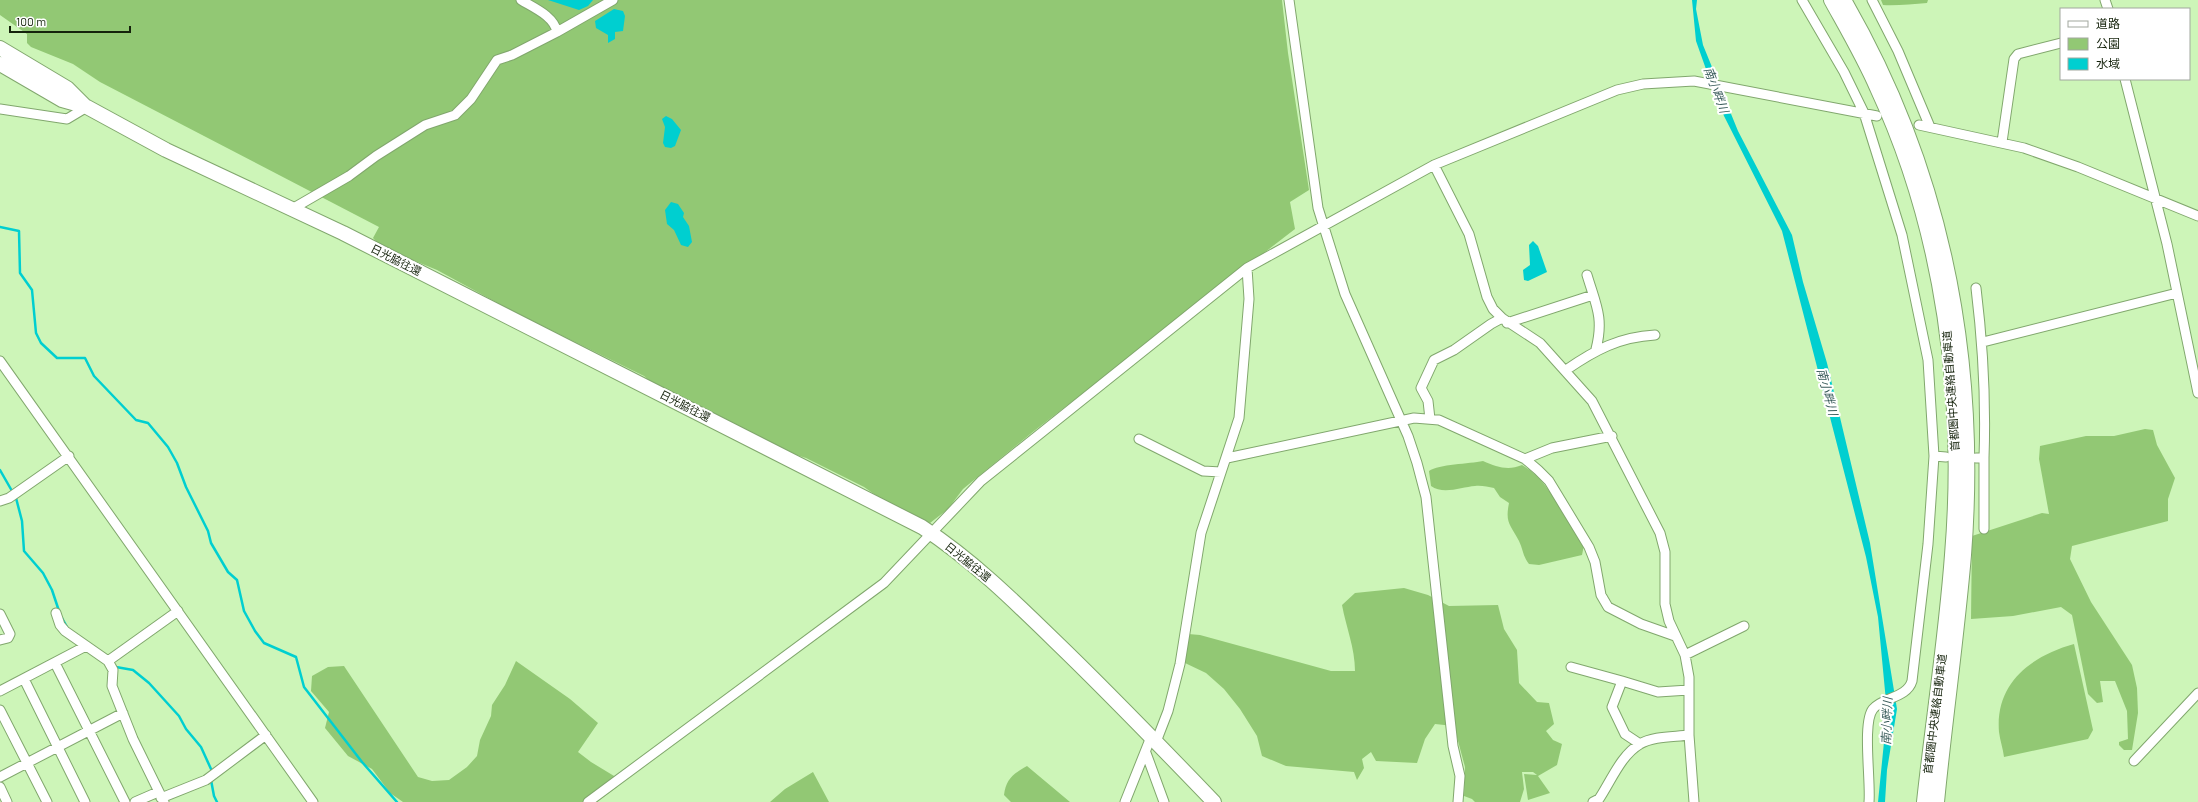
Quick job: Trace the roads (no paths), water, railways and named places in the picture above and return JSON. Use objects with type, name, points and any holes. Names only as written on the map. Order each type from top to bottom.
[{"type":"highway","name":"首都圏中央連絡自動車道","points":[[1831,0],[1878,89],[1913,181],[1934,262],[1950,355],[1956,448],[1952,553],[1942,662],[1924,802]]},
{"type":"highway","name":"首都圏中央連絡自動車道","points":[[1844,0],[1889,85],[1924,178],[1946,260],[1962,354],[1967,447],[1964,553],[1937,802]]},
{"type":"highway","points":[[0,48],[67,88],[87,107]]},
{"type":"highway","points":[[0,64],[62,100],[87,107]]},
{"type":"highway","name":"日光脇往還","points":[[87,107],[166,150],[292,209],[786,457],[906,518],[932,534],[966,558],[994,583],[1153,739],[1214,802]]},
{"type":"street","points":[[521,0],[551,19],[556,25],[557,32]]},
{"type":"street","points":[[292,209],[349,176],[376,156],[425,125],[455,115],[471,99],[497,60],[512,55],[557,32],[613,0]]},
{"type":"street","points":[[1289,0],[1318,208],[1351,310],[1401,421],[1417,463],[1426,497],[1453,746],[1460,776],[1458,802]]},
{"type":"street","points":[[1802,0],[1844,72],[1864,113],[1902,234],[1928,360],[1934,456],[1928,544],[1912,681],[1909,688],[1877,706],[1870,714],[1868,724],[1871,786],[1869,802]]},
{"type":"street","points":[[1872,0],[1898,51],[1930,127]]},
{"type":"street","points":[[2002,142],[2014,59],[2018,54],[2060,43]]},
{"type":"street","points":[[2125,80],[2177,293],[2198,393]]},
{"type":"street","points":[[588,802],[884,583],[981,481],[1247,268],[1434,165],[1617,90],[1642,84],[1695,81],[1877,116]]},
{"type":"street","points":[[0,109],[67,119],[87,107]]},
{"type":"street","points":[[1919,125],[2002,142],[2044,155],[2198,216]]},
{"type":"street","points":[[1434,165],[1469,234],[1487,297],[1493,309],[1504,321],[1531,336],[1566,370],[1592,401],[1612,436],[1660,533],[1664,552],[1665,604],[1675,636],[1685,655],[1689,690],[1689,735],[1694,802]]},
{"type":"street","points":[[1125,802],[1146,753],[1168,711],[1180,664],[1201,533],[1239,418],[1249,298],[1247,268]]},
{"type":"street","points":[[1587,275],[1599,311],[1600,325],[1596,349]]},
{"type":"street","points":[[1976,288],[1983,342],[1980,458],[1984,529]]},
{"type":"street","points":[[1983,342],[2177,293]]},
{"type":"street","points":[[1430,419],[1429,406],[1421,388],[1434,360],[1454,350],[1491,324],[1593,295]]},
{"type":"street","points":[[1566,370],[1596,349],[1636,336],[1655,335]]},
{"type":"street","points":[[0,361],[69,456],[313,802]]},
{"type":"street","points":[[1227,458],[1414,418],[1439,420],[1525,459],[1549,481],[1589,547],[1595,562],[1601,595],[1608,607],[1641,624],[1675,636]]},
{"type":"street","points":[[1525,459],[1552,448],[1612,436]]},
{"type":"street","points":[[1139,439],[1203,471],[1221,472]]},
{"type":"street","points":[[0,501],[9,498],[69,456]]},
{"type":"street","points":[[1934,456],[1946,457]]},
{"type":"street","points":[[108,661],[178,611]]},
{"type":"street","points":[[56,613],[60,625],[108,661],[112,670],[112,686],[139,755],[161,797]]},
{"type":"street","points":[[0,614],[10,634],[8,638],[0,640]]},
{"type":"street","points":[[1685,655],[1744,626]]},
{"type":"street","points":[[0,691],[55,664],[86,646]]},
{"type":"street","points":[[55,664],[125,802]]},
{"type":"street","points":[[1571,667],[1658,692],[1689,690]]},
{"type":"street","points":[[24,679],[85,802]]},
{"type":"street","points":[[1622,681],[1612,708],[1625,734],[1640,744]]},
{"type":"street","points":[[2134,761],[2198,693]]},
{"type":"street","points":[[0,710],[47,802]]},
{"type":"street","points":[[0,777],[123,713]]},
{"type":"street","points":[[135,802],[161,797],[206,780],[266,735]]},
{"type":"street","points":[[1593,802],[1599,798],[1626,756],[1640,744],[1652,740],[1689,735]]},
{"type":"street","points":[[1146,753],[1164,802]]},
{"type":"street","points":[[0,787],[7,802]]},
{"type":"water","points":[[548,0],[593,0],[588,6],[579,10]]},
{"type":"water","name":"南小畔川","points":[[1692,0],[1697,0],[1696,9],[1703,45],[1738,131],[1792,235],[1803,282],[1827,363],[1870,543],[1897,709],[1887,770],[1885,802],[1878,802],[1887,712],[1878,617],[1866,557],[1782,231],[1724,116],[1696,41]]},
{"type":"water","points":[[614,9],[623,11],[625,16],[623,31],[615,32],[615,39],[608,43],[608,35],[596,28],[595,21]]},
{"type":"water","points":[[666,116],[672,119],[681,130],[675,146],[671,148],[665,147],[663,143],[665,127],[662,119]]},
{"type":"water","points":[[671,202],[678,204],[684,213],[683,217],[689,226],[692,242],[688,247],[681,245],[674,230],[667,224],[665,210]]},
{"type":"water","points":[[1533,241],[1538,246],[1547,272],[1528,281],[1524,280],[1523,270],[1530,265],[1529,245]]},
{"type":"waterway","points":[[0,227],[19,231],[20,273],[32,290],[36,333],[41,343],[57,358],[85,358],[94,376],[136,420],[148,423],[168,447],[177,463],[186,487],[208,531],[211,543],[228,572],[237,580],[244,611],[255,631],[264,643],[296,657],[304,687],[362,762],[397,802]]},
{"type":"waterway","points":[[0,470],[12,491]]},
{"type":"waterway","points":[[16,498],[22,521],[24,551],[43,573],[52,590],[59,611]]},
{"type":"waterway","points":[[62,618],[67,627]]},
{"type":"waterway","points":[[114,665],[116,667],[133,670],[149,683],[179,716],[186,729],[201,747],[211,769]]},
{"type":"waterway","points":[[211,780],[214,796],[217,802]]}]
